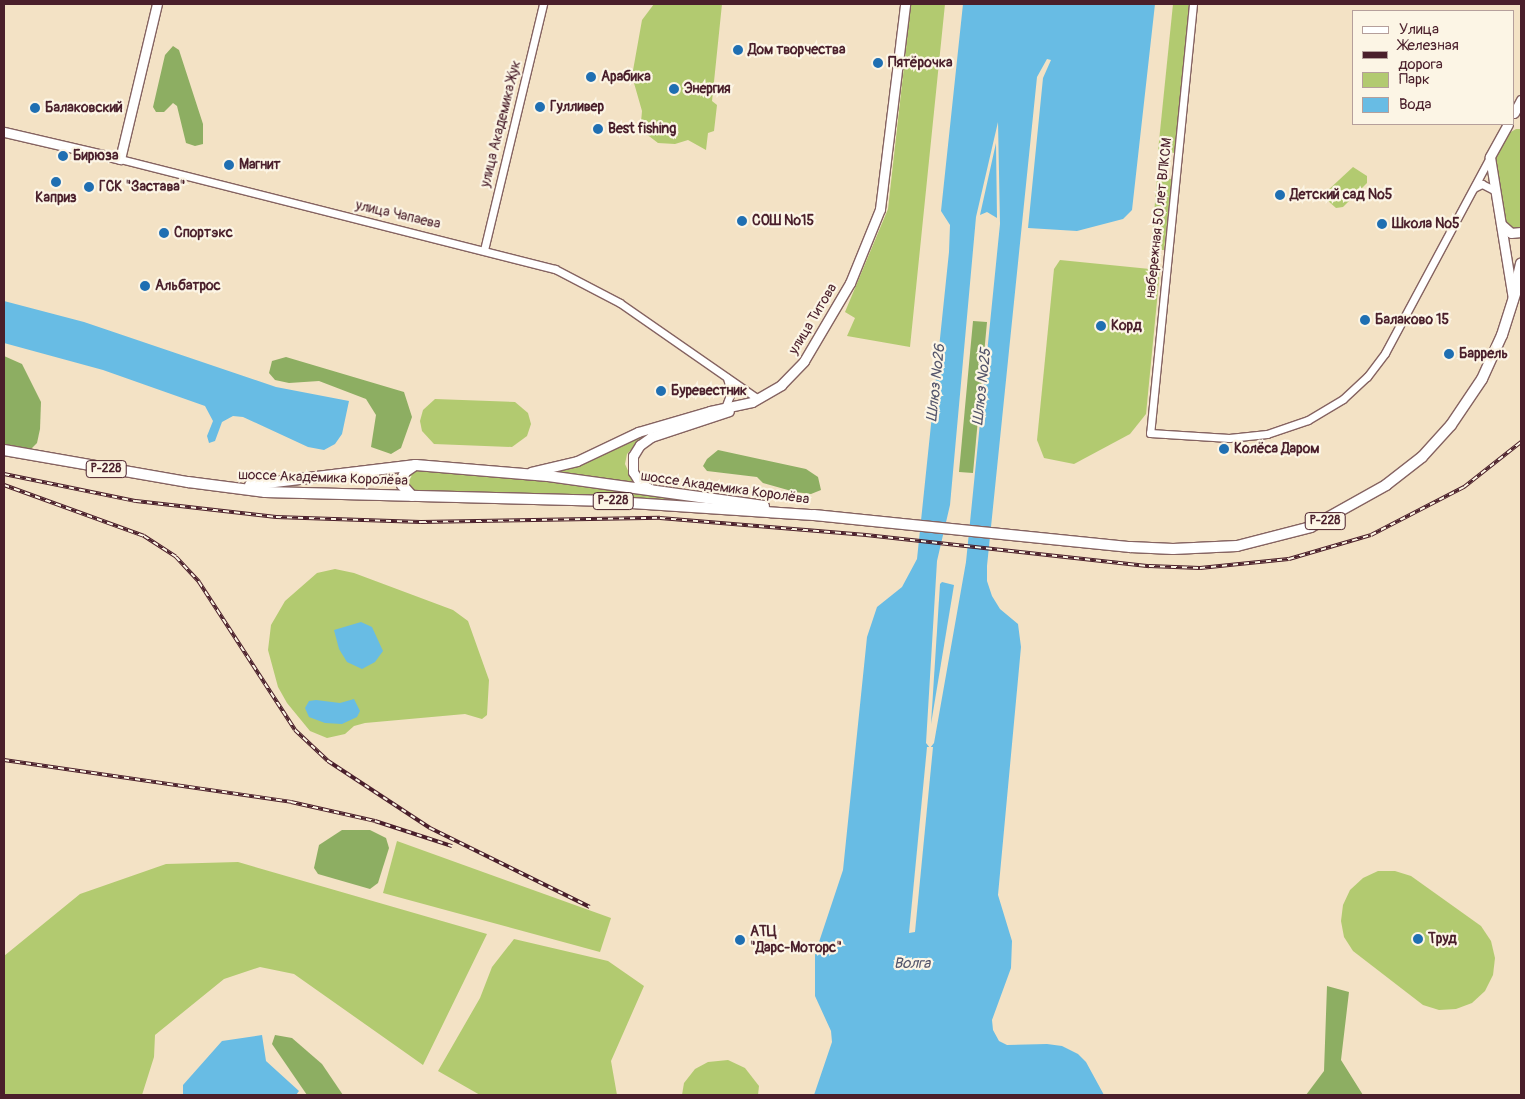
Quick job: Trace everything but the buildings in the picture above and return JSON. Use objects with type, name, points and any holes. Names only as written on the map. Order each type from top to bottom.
[{"type":"highway","name":"Р-228","points":[[1513,299],[1521,263]]},
{"type":"highway","name":"Р-228","points":[[814,515],[1165,549],[1228,546],[1290,535],[1337,515],[1407,469],[1451,425],[1490,364],[1521,275]]},
{"type":"highway","name":"шоссе Академика Королёва","points":[[4,450],[208,485],[265,492],[601,501],[814,515]]},
{"type":"highway","name":"шоссе Академика Королёва","points":[[208,485],[277,484],[416,465],[506,472],[656,491],[814,515]]},
{"type":"highway","points":[[412,496],[402,486],[402,479],[404,472],[416,465]]},
{"type":"main road","points":[[120,159],[157,4]]},
{"type":"main road","name":"улица Титова","points":[[506,472],[560,466],[633,434],[724,408],[740,406],[758,399],[788,378],[812,350],[850,283],[874,229],[884,190],[905,4]]},
{"type":"main road","points":[[1518,106],[1521,115]]},
{"type":"main road","points":[[1507,125],[1490,157],[1513,299]]},
{"type":"main road","name":"улица Чапаева","points":[[4,132],[120,159]]},
{"type":"main road","points":[[1501,224],[1507,232],[1521,232]]},
{"type":"main road","points":[[656,491],[640,482],[633,472],[633,456],[640,445],[651,438],[740,406]]},
{"type":"street","name":"улица Академика Жук","points":[[484,250],[543,4]]},
{"type":"street","name":"набережная 50 лет ВЛКСМ","points":[[1193,4],[1150,433],[1229,438],[1267,434],[1308,420],[1343,399],[1367,377],[1385,353],[1474,188]]},
{"type":"street","points":[[1474,188],[1490,157]]},
{"type":"street","name":"улица Чапаева","points":[[120,159],[484,250],[574,276],[620,303],[758,399]]},
{"type":"street","points":[[1474,188],[1482,184],[1494,190]]},
{"type":"street","points":[[724,408],[731,392],[726,376]]},
{"type":"green space","name":"Энергия","points":[[654,4],[722,4],[712,101],[717,105],[714,131],[708,133],[706,150],[688,140],[675,144],[658,143],[645,133],[641,122],[642,111],[632,76],[642,20]]},
{"type":"green space","points":[[911,4],[945,4],[910,347],[847,336],[855,318],[845,312],[888,209]]},
{"type":"green space","points":[[1173,4],[1189,4],[1175,153],[1158,151]]},
{"type":"green space","points":[[173,46],[179,50],[203,124],[203,144],[195,146],[186,143],[177,106],[173,103],[164,112],[156,112],[153,107],[165,55]]},
{"type":"green space","points":[[1516,129],[1521,129],[1521,227],[1517,230],[1505,225],[1495,158],[1509,133]]},
{"type":"green space","points":[[1353,167],[1367,176],[1367,183],[1343,207],[1336,208],[1327,200],[1326,192]]},
{"type":"green space","points":[[1157,178],[1172,179],[1164,250],[1151,250]]},
{"type":"green space","name":"Корд","points":[[1060,260],[1160,270],[1146,414],[1130,434],[1074,464],[1044,458],[1037,440],[1054,269]]},
{"type":"green space","points":[[973,321],[987,322],[973,473],[959,472]]},
{"type":"green space","points":[[4,356],[22,364],[41,402],[40,429],[37,443],[31,449],[4,444]]},
{"type":"green space","points":[[286,357],[404,392],[412,417],[401,448],[391,454],[371,447],[376,415],[366,399],[319,381],[289,383],[275,380],[269,373],[272,361]]},
{"type":"green space","points":[[435,399],[515,402],[528,413],[531,424],[527,436],[512,447],[434,444],[422,431],[420,421],[423,410]]},
{"type":"green space","points":[[647,433],[627,454],[625,464],[634,484],[553,473]]},
{"type":"green space","points":[[718,450],[806,469],[818,477],[821,490],[811,494],[795,492],[763,483],[757,477],[707,471],[703,466],[707,459]]},
{"type":"green space","points":[[414,469],[547,482],[739,508],[602,498],[414,491],[406,483],[407,477]]},
{"type":"green space","points":[[335,569],[354,573],[453,610],[468,621],[489,680],[487,715],[482,719],[465,714],[365,723],[354,726],[345,734],[327,738],[310,731],[287,703],[278,687],[268,650],[271,625],[285,601],[317,573]]},
{"type":"green space","points":[[342,830],[370,830],[386,838],[389,848],[378,883],[370,889],[318,874],[314,868],[319,845]]},
{"type":"green space","points":[[397,841],[611,918],[600,952],[383,893]]},
{"type":"green space","points":[[238,862],[487,934],[423,1065],[294,974],[260,967],[224,979],[155,1035],[154,1057],[142,1095],[4,1095],[4,956],[80,894],[166,864]]},
{"type":"green space","name":"Труд","points":[[1378,871],[1395,871],[1411,876],[1481,926],[1491,941],[1495,958],[1493,975],[1485,991],[1472,1003],[1456,1009],[1439,1010],[1423,1005],[1353,951],[1344,937],[1341,921],[1343,905],[1350,890],[1363,878]]},
{"type":"green space","points":[[514,939],[608,961],[644,986],[611,1061],[617,1095],[480,1095],[438,1071],[480,998],[492,967]]},
{"type":"green space","points":[[1327,986],[1349,992],[1341,1060],[1363,1095],[1306,1095],[1324,1071]]},
{"type":"green space","points":[[275,1035],[292,1038],[322,1064],[343,1095],[307,1095],[272,1044]]},
{"type":"green space","points":[[728,1060],[745,1068],[759,1086],[758,1095],[682,1095],[684,1083],[695,1069],[708,1062]]},
{"type":"water","name":"Волга","points":[[963,4],[1155,4],[1132,210],[1123,219],[1077,231],[1028,228],[1043,78],[1051,60],[1047,59],[1037,77],[987,566],[987,581],[992,596],[1000,609],[1018,624],[1021,647],[998,895],[1012,941],[1011,968],[992,1020],[993,1030],[999,1041],[1007,1045],[1047,1044],[1062,1046],[1078,1054],[1086,1062],[1104,1095],[814,1095],[832,1042],[831,1031],[815,996],[815,954],[843,870],[867,637],[877,607],[902,587],[917,559],[949,252],[950,225],[941,211]],"holes":[[[998,122],[1000,224],[966,562],[934,743],[930,748],[926,743],[937,561],[950,505],[976,217]]]},
{"type":"water","points":[[996,143],[997,218],[987,212],[980,215]]},
{"type":"water","points":[[4,301],[84,322],[276,387],[349,401],[342,434],[335,444],[324,450],[308,447],[243,417],[233,416],[222,422],[215,441],[209,443],[207,436],[213,421],[205,406],[103,370],[4,343]]},
{"type":"water","points":[[942,582],[954,585],[931,724],[940,584]]},
{"type":"water","points":[[361,622],[372,627],[383,651],[375,662],[362,669],[347,662],[339,649],[334,630]]},
{"type":"water","points":[[354,699],[360,711],[357,717],[342,724],[325,723],[309,717],[305,708],[309,701],[340,703]]},
{"type":"water","points":[[262,1035],[266,1061],[299,1091],[296,1095],[183,1095],[183,1085],[222,1041]]},
{"type":"pier","points":[[927,747],[933,747],[915,932],[909,933]]},
{"type":"railway","points":[[4,474],[136,501],[276,517],[421,522],[660,518],[866,535],[1149,566],[1200,568],[1289,559],[1371,535],[1464,487],[1521,442]]},
{"type":"railway","points":[[4,485],[144,536],[176,557],[199,582],[295,730],[328,761],[430,828],[590,907]]},
{"type":"railway","points":[[4,760],[291,802],[375,821],[452,846]]},
{"type":"place","name":"Дом творчества","points":[[738,50]]},
{"type":"place","name":"Пятёрочка","points":[[878,63]]},
{"type":"place","name":"Арабика","points":[[591,77]]},
{"type":"place","name":"Энергия","points":[[674,89]]},
{"type":"place","name":"Гулливер","points":[[540,107]]},
{"type":"place","name":"Балаковский","points":[[35,108]]},
{"type":"place","name":"Best fishing","points":[[598,129]]},
{"type":"place","name":"Бирюза","points":[[63,156]]},
{"type":"place","name":"Магнит","points":[[229,165]]},
{"type":"place","name":"Каприз","points":[[56,182]]},
{"type":"place","name":"ГСК \"Застава\"","points":[[89,187]]},
{"type":"place","name":"Детский сад №5","points":[[1280,195]]},
{"type":"place","name":"СОШ №15","points":[[742,221]]},
{"type":"place","name":"Школа №5","points":[[1382,224]]},
{"type":"place","name":"Спортэкс","points":[[164,233]]},
{"type":"place","name":"Альбатрос","points":[[145,286]]},
{"type":"place","name":"Балаково 15","points":[[1365,320]]},
{"type":"place","name":"Корд","points":[[1101,326]]},
{"type":"place","name":"Баррель","points":[[1449,354]]},
{"type":"place","name":"Буревестник","points":[[661,391]]},
{"type":"place","name":"Колёса Даром","points":[[1224,449]]},
{"type":"place","name":"Труд","points":[[1418,939]]},
{"type":"place","name":"АТЦ \"Дарс-Моторс\"","points":[[740,940]]},
{"type":"water label","name":"Шлюз №26","points":[[936,383]]},
{"type":"water label","name":"Шлюз №25","points":[[982,387]]}]
